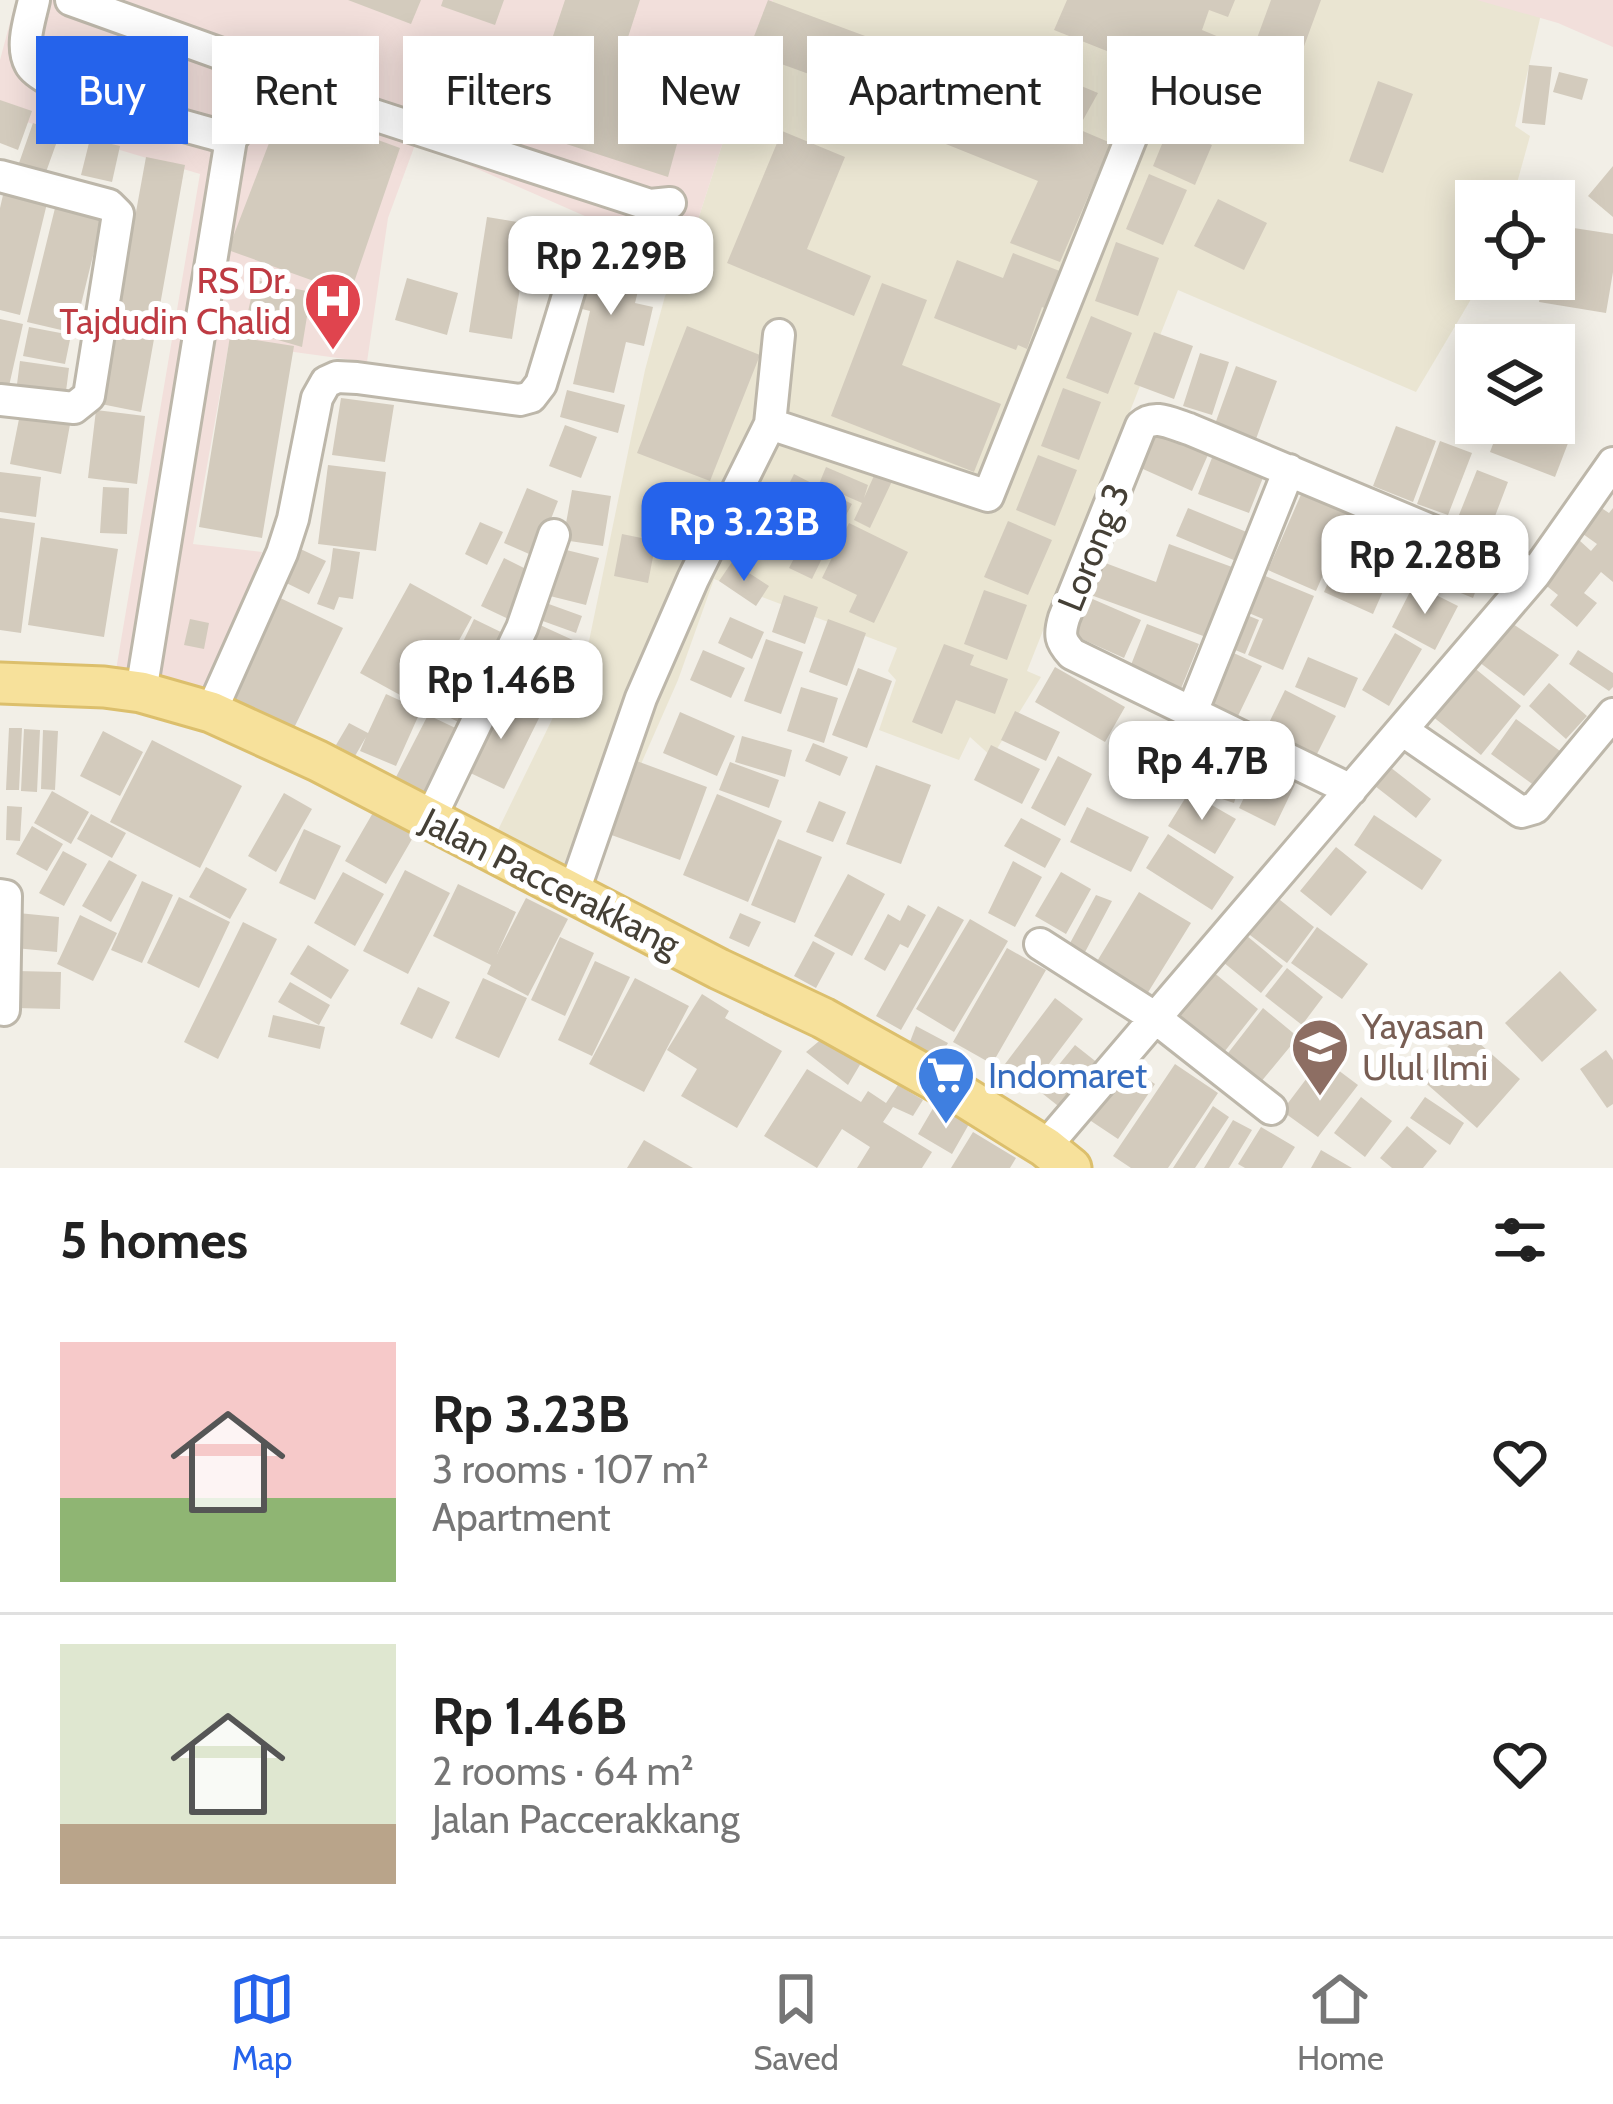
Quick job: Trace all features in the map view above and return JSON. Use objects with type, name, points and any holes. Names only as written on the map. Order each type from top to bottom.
[{"type":"main road","name":"Jalan Paccerakkang","points":[[0,683],[141,692],[211,712],[318,761],[823,1018],[963,1096],[1058,1158]]},
{"type":"street","points":[[34,0],[26,42],[29,63],[38,74],[73,92],[212,133]]},
{"type":"street","points":[[70,0],[212,51]]},
{"type":"street","points":[[379,117],[650,205],[670,203]]},
{"type":"street","points":[[141,692],[230,144]]},
{"type":"street","points":[[770,424],[988,496],[1129,144]]},
{"type":"street","points":[[0,176],[110,205],[118,214],[89,396],[74,408],[0,400]]},
{"type":"street","points":[[211,712],[282,553],[317,398],[326,382],[357,378],[520,400],[531,397],[541,384],[576,269]]},
{"type":"street","points":[[573,894],[641,698],[693,579],[770,424],[779,335]]},
{"type":"street","name":"Lorong 3","points":[[1289,470],[1189,429],[1155,418],[1147,420],[1064,618],[1061,643],[1072,654],[1351,790]]},
{"type":"street","points":[[1058,1158],[1154,1017],[1535,574],[1613,463]]},
{"type":"street","points":[[1192,712],[1289,470],[1535,574]]},
{"type":"street","points":[[430,819],[522,628],[554,535]]},
{"type":"street","points":[[1402,730],[1521,812],[1535,808],[1613,714]]},
{"type":"street","points":[[0,895],[6,896],[4,1010]]},
{"type":"street","points":[[1040,944],[1154,1017],[1271,1109]]},
{"type":"shaded area","name":"RS Dr. Tajdudin Chalid","points":[[16,0],[773,0],[760,36],[618,36],[618,144],[722,144],[685,260],[421,144],[594,144],[594,36],[403,36],[403,144],[415,144],[388,218],[367,362],[229,343],[193,544],[262,552],[210,688],[116,670],[200,174],[100,144],[188,144],[188,36],[36,36],[36,125],[0,114],[0,60]]},
{"type":"shaded area","points":[[773,0],[1486,0],[1541,14],[1515,126],[1530,136],[1518,180],[1455,180],[1455,300],[1471,300],[1416,392],[1178,290],[1027,671],[1041,677],[992,757],[970,737],[959,760],[879,730],[896,680],[888,671],[897,648],[714,579],[678,680],[590,880],[498,830],[588,646],[645,370],[665,296],[685,260],[722,144],[783,144],[783,36],[760,36]]},
{"type":"shaded area","points":[[1477,0],[1613,0],[1613,47],[1558,23]]},
{"type":"building","points":[[348,0],[421,0],[411,24]]},
{"type":"building","points":[[443,0],[504,0],[495,25],[441,6]]},
{"type":"building","points":[[565,0],[640,0],[628,36],[618,36],[618,144],[677,144],[668,177],[566,144],[594,144],[594,36],[553,36]]},
{"type":"building","points":[[768,0],[865,36],[807,36],[807,73],[783,65],[783,36],[754,36]]},
{"type":"building","points":[[1067,0],[1235,0],[1228,17],[1209,10],[1202,30],[1217,36],[1107,36],[1107,51],[1083,42],[1083,36],[1054,30]]},
{"type":"building","points":[[1271,0],[1321,0],[1304,46],[1304,36],[1258,36]]},
{"type":"building","points":[[1529,65],[1552,67],[1545,125],[1522,123]]},
{"type":"building","points":[[1559,72],[1588,79],[1582,100],[1553,92]]},
{"type":"building","points":[[1378,81],[1413,94],[1383,173],[1349,161]]},
{"type":"building","points":[[1083,87],[1098,93],[1083,120]]},
{"type":"building","points":[[0,100],[32,111],[18,150],[0,143]]},
{"type":"building","points":[[36,124],[36,144],[56,144],[46,172],[19,163]]},
{"type":"building","points":[[783,131],[845,157],[807,249],[871,276],[854,316],[727,263],[777,144],[783,144]]},
{"type":"building","points":[[1083,131],[1111,144],[1060,262],[1010,243],[1038,181],[946,144],[1083,144]]},
{"type":"building","points":[[379,140],[400,148],[350,294],[228,250],[269,144],[379,144]]},
{"type":"building","points":[[89,144],[120,146],[112,182],[81,175]]},
{"type":"building","points":[[1162,144],[1212,145],[1195,185],[1153,166]]},
{"type":"building","points":[[146,157],[185,165],[141,412],[101,404]]},
{"type":"building","points":[[1613,166],[1613,217],[1588,196]]},
{"type":"building","points":[[1149,174],[1187,190],[1163,245],[1126,229]]},
{"type":"building","points":[[6,182],[50,191],[20,315],[0,310],[0,208]]},
{"type":"building","points":[[1218,199],[1267,223],[1244,270],[1194,246]]},
{"type":"building","points":[[56,204],[103,215],[74,333],[27,322]]},
{"type":"building","points":[[487,217],[530,224],[512,339],[469,332]]},
{"type":"building","points":[[1575,228],[1613,234],[1606,313],[1539,302],[1575,300]]},
{"type":"building","points":[[1116,242],[1159,258],[1138,316],[1095,301]]},
{"type":"building","points":[[606,245],[647,255],[635,303],[653,307],[644,346],[626,342],[614,393],[573,384],[590,311],[574,307],[581,278],[597,282]]},
{"type":"building","points":[[1013,253],[1065,273],[1051,311],[1042,307],[1027,349],[1018,345],[1016,350],[934,318],[957,260],[1003,278]]},
{"type":"building","points":[[407,278],[458,293],[447,335],[395,320]]},
{"type":"building","points":[[255,280],[311,292],[302,347],[244,330]]},
{"type":"building","points":[[882,283],[927,300],[902,365],[1001,404],[974,472],[831,416]]},
{"type":"building","points":[[1091,316],[1132,333],[1108,394],[1066,378]]},
{"type":"building","points":[[0,319],[23,324],[9,386],[0,384]]},
{"type":"building","points":[[687,326],[760,355],[710,481],[637,453]]},
{"type":"building","points":[[29,327],[71,335],[65,364],[23,356]]},
{"type":"building","points":[[1154,332],[1193,346],[1174,399],[1134,384]]},
{"type":"building","points":[[230,336],[294,346],[262,538],[199,527]]},
{"type":"building","points":[[1200,353],[1229,362],[1212,415],[1183,406]]},
{"type":"building","points":[[20,361],[69,368],[65,399],[16,392]]},
{"type":"building","points":[[1236,366],[1277,381],[1256,439],[1215,424]]},
{"type":"building","points":[[1063,388],[1101,402],[1079,460],[1041,446]]},
{"type":"building","points":[[567,390],[625,405],[618,433],[560,417]]},
{"type":"building","points":[[341,398],[394,405],[385,462],[332,455]]},
{"type":"building","points":[[21,409],[71,419],[61,474],[10,464]]},
{"type":"building","points":[[96,410],[145,416],[137,484],[88,478]]},
{"type":"building","points":[[1153,422],[1211,448],[1192,491],[1134,465]]},
{"type":"building","points":[[565,425],[597,437],[581,478],[549,466]]},
{"type":"building","points":[[1396,426],[1436,441],[1413,502],[1373,486]]},
{"type":"building","points":[[1440,441],[1472,453],[1448,515],[1417,504]]},
{"type":"building","points":[[1493,444],[1568,444],[1555,477],[1490,452]]},
{"type":"building","points":[[1215,450],[1266,470],[1249,513],[1198,494]]},
{"type":"building","points":[[1038,455],[1077,470],[1055,526],[1016,510]]},
{"type":"building","points":[[328,465],[386,472],[376,551],[318,544]]},
{"type":"building","points":[[826,467],[868,485],[864,498],[877,469],[894,477],[870,528],[854,520],[862,503],[819,484]]},
{"type":"building","points":[[1477,470],[1508,482],[1489,532],[1457,520]]},
{"type":"building","points":[[0,472],[41,477],[36,517],[0,512]]},
{"type":"building","points":[[794,474],[852,504],[838,530],[781,500]]},
{"type":"building","points":[[103,487],[129,488],[127,534],[100,533]]},
{"type":"building","points":[[527,488],[558,501],[536,557],[504,543]]},
{"type":"building","points":[[572,490],[611,496],[603,546],[563,540]]},
{"type":"building","points":[[1303,490],[1351,510],[1316,591],[1268,570]]},
{"type":"building","points":[[1594,503],[1609,513],[1613,508],[1613,582],[1601,572],[1584,593],[1597,603],[1577,627],[1550,605],[1558,595],[1543,583],[1579,540],[1591,551],[1597,544],[1576,529]]},
{"type":"building","points":[[1188,508],[1249,533],[1236,561],[1176,536]]},
{"type":"building","points":[[0,518],[35,523],[21,633],[0,630]]},
{"type":"building","points":[[1008,521],[1052,540],[1028,595],[984,577]]},
{"type":"building","points":[[480,522],[503,532],[487,565],[465,554]]},
{"type":"building","points":[[849,523],[908,552],[874,623],[849,612],[857,595],[822,578]]},
{"type":"building","points":[[809,529],[831,540],[812,579],[789,568]]},
{"type":"building","points":[[622,534],[656,541],[648,583],[614,576]]},
{"type":"building","points":[[41,537],[118,549],[104,637],[28,625]]},
{"type":"building","points":[[1427,542],[1485,566],[1473,598],[1414,574]]},
{"type":"building","points":[[1169,544],[1232,567],[1206,637],[1088,594],[1100,561],[1156,582]]},
{"type":"building","points":[[292,545],[326,561],[309,594],[276,578]]},
{"type":"building","points":[[554,547],[599,558],[586,605],[542,594]]},
{"type":"building","points":[[333,548],[360,552],[353,599],[339,597],[334,610],[317,604]]},
{"type":"building","points":[[504,558],[538,575],[515,622],[481,606]]},
{"type":"building","points":[[1338,560],[1387,582],[1373,614],[1324,592]]},
{"type":"building","points":[[732,562],[769,586],[756,606],[719,581]]},
{"type":"building","points":[[1253,571],[1314,596],[1283,670],[1248,655],[1263,619],[1237,608]]},
{"type":"building","points":[[410,583],[472,617],[422,707],[360,673]]},
{"type":"building","points":[[1414,584],[1458,606],[1435,650],[1392,627]]},
{"type":"building","points":[[984,590],[1027,605],[1007,660],[964,644]]},
{"type":"building","points":[[1081,594],[1141,620],[1124,658],[1064,631]]},
{"type":"building","points":[[784,595],[818,607],[805,644],[772,632]]},
{"type":"building","points":[[276,596],[343,628],[292,732],[225,699]]},
{"type":"building","points":[[546,603],[582,616],[576,633],[540,620]]},
{"type":"building","points":[[1237,611],[1259,620],[1245,654],[1223,645]]},
{"type":"building","points":[[730,617],[764,632],[752,659],[718,643]]},
{"type":"building","points":[[190,619],[209,623],[204,649],[184,645]]},
{"type":"building","points":[[474,619],[507,635],[482,687],[449,671]]},
{"type":"building","points":[[828,619],[866,633],[847,686],[809,672]]},
{"type":"building","points":[[1507,620],[1559,655],[1524,696],[1475,659]]},
{"type":"building","points":[[1147,624],[1199,644],[1180,691],[1129,670]]},
{"type":"building","points":[[540,625],[575,641],[552,692],[517,676]]},
{"type":"building","points":[[1395,633],[1422,649],[1389,706],[1362,690]]},
{"type":"building","points":[[766,639],[803,652],[781,714],[744,701]]},
{"type":"building","points":[[944,644],[974,655],[970,665],[1008,679],[995,714],[956,700],[942,734],[912,722]]},
{"type":"building","points":[[1225,649],[1262,666],[1238,716],[1202,699]]},
{"type":"building","points":[[703,650],[745,668],[731,698],[690,680]]},
{"type":"building","points":[[1578,650],[1613,673],[1609,691],[1569,664]]},
{"type":"building","points":[[1308,657],[1358,678],[1345,708],[1295,687]]},
{"type":"building","points":[[1472,666],[1521,706],[1481,755],[1432,716]]},
{"type":"building","points":[[1055,667],[1125,707],[1105,742],[1035,702]]},
{"type":"building","points":[[858,668],[892,681],[867,748],[832,735]]},
{"type":"building","points":[[1549,683],[1587,716],[1566,739],[1529,706]]},
{"type":"building","points":[[440,685],[479,705],[468,727],[429,707]]},
{"type":"building","points":[[801,687],[838,698],[824,743],[787,731]]},
{"type":"building","points":[[1285,690],[1336,716],[1316,756],[1265,731]]},
{"type":"building","points":[[386,694],[421,710],[396,766],[360,751],[366,737],[355,756],[336,745],[349,723],[368,733]]},
{"type":"building","points":[[497,695],[540,716],[504,789],[462,769]]},
{"type":"building","points":[[1015,711],[1060,732],[1046,761],[1001,740]]},
{"type":"building","points":[[680,712],[735,736],[717,776],[663,753]]},
{"type":"building","points":[[428,715],[466,733],[433,798],[395,779]]},
{"type":"building","points":[[1516,719],[1560,751],[1535,786],[1491,754]]},
{"type":"building","points":[[9,728],[22,728],[19,790],[6,790]]},
{"type":"building","points":[[24,729],[40,730],[37,792],[21,791]]},
{"type":"building","points":[[43,730],[58,731],[55,790],[41,789]]},
{"type":"building","points":[[103,731],[143,752],[120,796],[80,776]]},
{"type":"building","points":[[742,736],[792,750],[785,777],[735,762]]},
{"type":"building","points":[[152,740],[242,786],[200,868],[110,822]]},
{"type":"building","points":[[1167,742],[1245,769],[1234,803],[1156,777]]},
{"type":"building","points":[[813,743],[848,757],[840,776],[805,761]]},
{"type":"building","points":[[991,745],[1040,769],[1022,804],[974,780]]},
{"type":"building","points":[[1058,756],[1092,774],[1065,826],[1031,808]]},
{"type":"building","points":[[1264,756],[1300,774],[1275,826],[1239,808]]},
{"type":"building","points":[[634,760],[707,787],[680,860],[606,833]]},
{"type":"building","points":[[730,762],[779,780],[769,808],[719,790]]},
{"type":"building","points":[[876,765],[931,785],[901,864],[846,844]]},
{"type":"building","points":[[1390,767],[1431,799],[1416,818],[1375,786]]},
{"type":"building","points":[[52,791],[89,812],[71,844],[34,823]]},
{"type":"building","points":[[1189,792],[1236,819],[1215,854],[1168,826]]},
{"type":"building","points":[[284,793],[312,809],[276,872],[248,856]]},
{"type":"building","points":[[717,794],[782,821],[748,902],[683,875]]},
{"type":"building","points":[[819,801],[846,812],[833,842],[806,832]]},
{"type":"building","points":[[7,806],[22,807],[20,841],[6,840]]},
{"type":"building","points":[[1087,807],[1149,837],[1131,872],[1070,842]]},
{"type":"building","points":[[374,811],[415,834],[386,884],[345,861]]},
{"type":"building","points":[[91,814],[126,833],[112,858],[77,839]]},
{"type":"building","points":[[1374,815],[1442,860],[1422,890],[1354,845]]},
{"type":"building","points":[[1021,818],[1061,839],[1045,868],[1004,846]]},
{"type":"building","points":[[32,826],[63,844],[47,871],[16,854]]},
{"type":"building","points":[[304,829],[341,846],[315,900],[279,883]]},
{"type":"building","points":[[1168,834],[1234,877],[1212,910],[1146,868]]},
{"type":"building","points":[[778,839],[822,857],[795,923],[751,905]]},
{"type":"building","points":[[1336,847],[1367,872],[1331,916],[1300,891]]},
{"type":"building","points":[[63,851],[87,864],[64,906],[39,893]]},
{"type":"building","points":[[109,860],[137,875],[111,922],[82,906]]},
{"type":"building","points":[[1013,861],[1042,877],[1015,927],[988,913]]},
{"type":"building","points":[[206,867],[247,889],[230,919],[189,897]]},
{"type":"building","points":[[405,870],[450,893],[408,974],[363,951]]},
{"type":"building","points":[[343,872],[384,894],[355,946],[314,923]]},
{"type":"building","points":[[1061,872],[1091,889],[1066,934],[1035,916]]},
{"type":"building","points":[[848,874],[885,894],[852,956],[814,936]]},
{"type":"building","points":[[142,881],[173,895],[142,963],[111,950]]},
{"type":"building","points":[[458,884],[516,912],[497,954],[526,898],[568,919],[528,996],[487,974],[491,965],[433,936]]},
{"type":"building","points":[[1139,892],[1191,923],[1147,994],[1096,963]]},
{"type":"building","points":[[1270,892],[1314,927],[1287,963],[1242,929]]},
{"type":"building","points":[[1096,895],[1112,901],[1084,954],[1069,945]]},
{"type":"building","points":[[179,897],[230,922],[199,988],[147,963]]},
{"type":"building","points":[[908,905],[926,915],[908,948],[900,944],[885,971],[864,959],[888,914],[900,921]]},
{"type":"building","points":[[938,906],[964,920],[901,1030],[876,1016]]},
{"type":"building","points":[[18,913],[59,917],[57,952],[15,948]]},
{"type":"building","points":[[740,913],[761,922],[749,947],[729,938]]},
{"type":"building","points":[[80,915],[117,933],[93,981],[57,964]]},
{"type":"building","points":[[970,919],[1008,941],[954,1032],[916,1009]]},
{"type":"building","points":[[243,922],[277,939],[218,1059],[184,1042]]},
{"type":"building","points":[[1317,927],[1368,964],[1342,999],[1291,963]]},
{"type":"building","points":[[1241,931],[1283,966],[1261,993],[1218,958]]},
{"type":"building","points":[[560,937],[594,953],[565,1016],[531,1000]]},
{"type":"building","points":[[813,941],[835,953],[816,988],[794,976]]},
{"type":"building","points":[[308,945],[349,970],[331,999],[290,974]]},
{"type":"building","points":[[1007,948],[1046,970],[992,1064],[953,1042]]},
{"type":"building","points":[[595,961],[630,977],[592,1056],[558,1040]]},
{"type":"building","points":[[1287,968],[1323,997],[1302,1025],[1265,996]]},
{"type":"building","points":[[17,971],[61,972],[60,1009],[16,1008]]},
{"type":"building","points":[[1212,971],[1258,1009],[1221,1056],[1172,1018]]},
{"type":"building","points":[[1560,971],[1597,1010],[1542,1062],[1505,1023]]},
{"type":"building","points":[[483,978],[527,998],[499,1058],[455,1038]]},
{"type":"building","points":[[635,978],[689,1006],[644,1092],[589,1064]]},
{"type":"building","points":[[290,982],[330,1005],[319,1025],[278,1002]]},
{"type":"building","points":[[418,987],[450,1002],[432,1039],[400,1024]]},
{"type":"building","points":[[702,994],[729,1011],[725,1018],[782,1051],[737,1128],[681,1096],[697,1069],[667,1050]]},
{"type":"building","points":[[1055,998],[1083,1019],[1033,1085],[1005,1064]]},
{"type":"building","points":[[1263,1008],[1298,1037],[1260,1083],[1225,1057]]},
{"type":"building","points":[[273,1015],[325,1027],[320,1049],[268,1037]]},
{"type":"building","points":[[916,1026],[948,1043],[936,1063],[908,1047]]},
{"type":"building","points":[[1463,1029],[1520,1079],[1477,1128],[1420,1078]]},
{"type":"building","points":[[824,1037],[861,1063],[848,1085],[806,1052]]},
{"type":"building","points":[[1075,1045],[1099,1064],[1062,1109],[1038,1090]]},
{"type":"building","points":[[1606,1050],[1613,1060],[1613,1104],[1607,1108],[1580,1069]]},
{"type":"building","name":"Yayasan Ulul Ilmi","points":[[1322,1058],[1358,1085],[1318,1137],[1282,1111]]},
{"type":"building","points":[[1122,1062],[1155,1084],[1118,1139],[1085,1117]]},
{"type":"building","points":[[1175,1064],[1218,1093],[1168,1168],[1131,1168],[1113,1156]]},
{"type":"building","points":[[807,1069],[861,1102],[868,1091],[886,1103],[898,1085],[923,1100],[913,1116],[893,1107],[883,1122],[932,1152],[922,1168],[857,1168],[870,1147],[842,1129],[817,1168],[764,1136]]},
{"type":"building","points":[[1361,1097],[1392,1121],[1365,1157],[1334,1133]]},
{"type":"building","points":[[1425,1097],[1464,1123],[1450,1145],[1410,1118]]},
{"type":"building","name":"Indomaret","points":[[939,1098],[973,1117],[952,1154],[918,1134]]},
{"type":"building","points":[[1213,1106],[1229,1117],[1195,1168],[1173,1168]]},
{"type":"building","points":[[1233,1120],[1252,1130],[1229,1168],[1204,1168]]},
{"type":"building","points":[[1407,1126],[1437,1151],[1423,1168],[1392,1168],[1380,1158]]},
{"type":"building","points":[[1261,1127],[1295,1147],[1282,1168],[1238,1164]]},
{"type":"building","points":[[973,1132],[1016,1158],[1010,1168],[951,1168]]},
{"type":"building","points":[[644,1140],[693,1168],[627,1168]]},
{"type":"building","points":[[1321,1150],[1352,1168],[1311,1168]]},
{"type":"place","name":"RS Dr. Tajdudin Chalid","points":[[333,352]]},
{"type":"place","name":"Yayasan Ulul Ilmi","points":[[1320,1098]]},
{"type":"place","name":"Indomaret","points":[[946,1126]]}]
